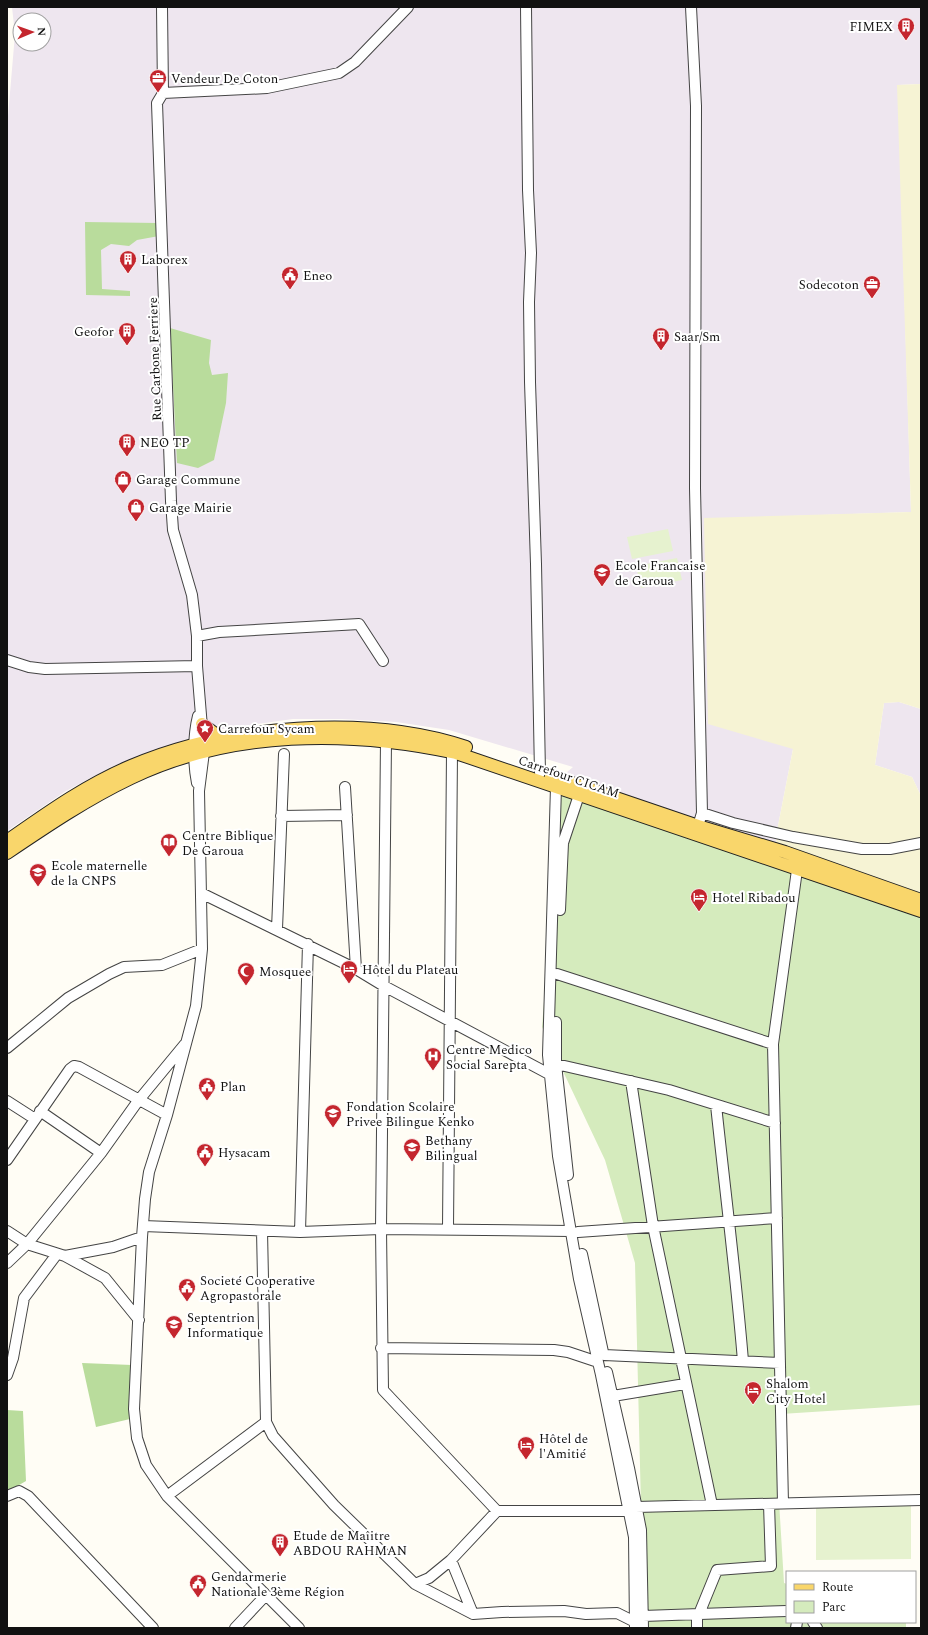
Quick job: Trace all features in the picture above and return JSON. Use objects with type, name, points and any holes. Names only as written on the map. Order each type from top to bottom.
[{"type":"main road","points":[[202,724],[222,739]]},
{"type":"main road","points":[[7,854],[59,817],[95,796],[131,778],[222,739],[266,731],[322,726],[396,732],[459,745],[698,826],[785,852],[921,900]]},
{"type":"main road","name":"Carrefour CICAM","points":[[200,748],[319,737],[386,741],[412,744],[452,752],[921,911]]},
{"type":"main road","points":[[7,841],[53,808],[86,788],[131,766],[200,748]]},
{"type":"street","name":"Rue Carbone Ferriere","points":[[162,7],[163,93],[157,102],[172,522],[192,595],[197,636],[197,666],[202,724],[200,748]]},
{"type":"street","points":[[163,93],[268,88],[339,74],[355,62],[408,7]]},
{"type":"street","points":[[526,7],[528,190],[531,253],[529,302],[530,382],[536,564],[540,773]]},
{"type":"street","points":[[691,7],[696,106],[695,488],[702,813],[698,826]]},
{"type":"street","points":[[197,636],[220,632],[359,624],[383,661]]},
{"type":"street","points":[[7,660],[29,667],[45,668],[197,666]]},
{"type":"street","name":"Rue Carbone Ferriere","points":[[200,708],[196,728],[200,748]]},
{"type":"street","points":[[386,741],[381,1229],[381,1348],[383,1390],[497,1511]]},
{"type":"street","points":[[200,748],[195,773],[199,791],[202,949],[196,1006],[167,1115],[149,1172],[142,1237],[134,1409],[137,1438],[146,1465],[167,1496],[299,1628]]},
{"type":"street","points":[[448,1229],[452,752]]},
{"type":"street","points":[[277,929],[284,754]]},
{"type":"street","points":[[345,787],[356,969]]},
{"type":"street","points":[[556,787],[548,1055],[558,1156],[632,1509],[641,1530],[639,1624]]},
{"type":"street","points":[[574,1231],[565,1159],[556,1064],[557,974],[563,843],[579,795]]},
{"type":"street","points":[[702,813],[733,823],[793,837],[862,850],[890,849],[921,842]]},
{"type":"street","points":[[281,816],[347,815]]},
{"type":"street","points":[[783,1503],[773,1044],[798,870]]},
{"type":"street","points":[[201,893],[308,944],[550,1074]]},
{"type":"street","points":[[300,1232],[308,944]]},
{"type":"street","points":[[7,1048],[68,998],[108,974],[124,967],[162,965],[202,949]]},
{"type":"street","points":[[557,974],[773,1044]]},
{"type":"street","points":[[7,1263],[27,1244],[101,1153],[138,1100],[187,1041]]},
{"type":"street","points":[[556,1064],[669,1090],[775,1123]]},
{"type":"street","points":[[7,1160],[37,1115],[70,1069],[74,1066],[79,1067],[167,1115]]},
{"type":"street","points":[[631,1082],[653,1226],[685,1384],[712,1505]]},
{"type":"street","points":[[7,1101],[37,1115],[101,1153]]},
{"type":"street","points":[[716,1105],[744,1361]]},
{"type":"street","points":[[143,1226],[300,1232],[381,1229],[574,1231],[777,1218]]},
{"type":"street","points":[[7,1231],[27,1244],[61,1255],[105,1278],[139,1320]]},
{"type":"street","points":[[262,1231],[266,1422],[273,1436],[334,1505],[415,1584],[473,1614],[556,1611],[617,1613],[624,1611],[635,1600]]},
{"type":"street","points":[[7,1375],[13,1358],[24,1298],[61,1255],[113,1247],[142,1237]]},
{"type":"street","points":[[381,1348],[554,1350],[601,1358],[680,1359],[780,1363]]},
{"type":"street","points":[[601,1358],[613,1396],[632,1509],[635,1600],[639,1624]]},
{"type":"street","points":[[613,1396],[685,1384]]},
{"type":"street","points":[[167,1496],[266,1422]]},
{"type":"street","points":[[7,1496],[19,1491],[28,1496],[153,1628]]},
{"type":"street","points":[[415,1584],[429,1578],[451,1560],[497,1511],[632,1509],[712,1505],[921,1500]]},
{"type":"street","points":[[697,1628],[698,1614],[717,1570],[771,1566],[769,1504]]},
{"type":"street","points":[[451,1560],[473,1614]]},
{"type":"street","points":[[235,1628],[266,1594]]},
{"type":"street","points":[[617,1613],[639,1624],[698,1614],[786,1611]]},
{"type":"shaded area","points":[[12,7],[921,7],[921,84],[898,85],[911,512],[704,519],[793,749],[776,836],[777,859],[553,784],[573,767],[449,730],[396,722],[342,719],[293,719],[209,731],[111,767],[66,791],[7,831],[7,128],[13,52],[52,52],[52,12],[13,12]]},
{"type":"shaded area","points":[[921,84],[921,709],[899,702],[884,703],[875,765],[912,777],[921,796],[921,908],[777,859],[776,836],[793,749],[708,724],[704,518],[911,512],[897,85]]},
{"type":"shaded area","points":[[899,702],[921,709],[921,796],[912,777],[875,765],[884,703]]},
{"type":"green space","points":[[85,222],[158,223],[159,236],[137,240],[129,246],[111,244],[101,250],[102,289],[130,291],[130,296],[86,295]]},
{"type":"green space","points":[[170,328],[211,340],[209,363],[212,375],[228,373],[226,403],[214,460],[198,468],[177,463]]},
{"type":"green space","points":[[668,529],[673,551],[632,559],[627,537]]},
{"type":"green space","points":[[677,558],[682,580],[641,588],[636,566]]},
{"type":"green space","points":[[553,791],[921,908],[921,1405],[781,1414],[779,1501],[784,1583],[786,1584],[786,1623],[906,1623],[906,1628],[644,1628],[635,1263],[605,1160],[542,1027],[552,902]]},
{"type":"green space","points":[[82,1363],[132,1365],[130,1419],[96,1427]]},
{"type":"green space","points":[[7,1410],[23,1411],[26,1481],[7,1492]]},
{"type":"green space","points":[[816,1503],[911,1503],[911,1559],[816,1560]]},
{"type":"place","name":"FIMEX","points":[[906,41]]},
{"type":"place","name":"Vendeur De Coton","points":[[158,93]]},
{"type":"place","name":"Laborex","points":[[128,274]]},
{"type":"place","name":"Eneo","points":[[290,290]]},
{"type":"place","name":"Sodecoton","points":[[872,299]]},
{"type":"place","name":"Geofor","points":[[127,346]]},
{"type":"place","name":"Saar/Sm","points":[[661,351]]},
{"type":"place","name":"NEO TP","points":[[127,457]]},
{"type":"place","name":"Garage Commune","points":[[123,494]]},
{"type":"place","name":"Garage Mairie","points":[[136,522]]},
{"type":"place","name":"Ecole Francaise de Garoua","points":[[602,587]]},
{"type":"place","name":"Carrefour Sycam","points":[[205,743]]},
{"type":"place","name":"Centre Biblique De Garoua","points":[[169,857]]},
{"type":"place","name":"Ecole maternelle de la CNPS","points":[[38,887]]},
{"type":"place","name":"Hotel Ribadou","points":[[699,912]]},
{"type":"place","name":"Hôtel du Plateau","points":[[349,984]]},
{"type":"place","name":"Mosquee","points":[[246,986]]},
{"type":"place","name":"Centre Medico Social Sarepta","points":[[433,1071]]},
{"type":"place","name":"Plan","points":[[207,1101]]},
{"type":"place","name":"Fondation Scolaire Privee Bilingue Kenko","points":[[333,1128]]},
{"type":"place","name":"Bethany Bilingual","points":[[412,1162]]},
{"type":"place","name":"Hysacam","points":[[205,1167]]},
{"type":"place","name":"Societé Cooperative Agropastorale","points":[[187,1302]]},
{"type":"place","name":"Septentrion Informatique","points":[[174,1339]]},
{"type":"place","name":"Shalom City Hotel","points":[[753,1405]]},
{"type":"place","name":"Hôtel de l'Amitié","points":[[526,1460]]},
{"type":"place","name":"Etude de Maîitre ABDOU RAHMAN","points":[[280,1557]]},
{"type":"place","name":"Gendarmerie Nationale 3ème Région","points":[[198,1598]]}]
